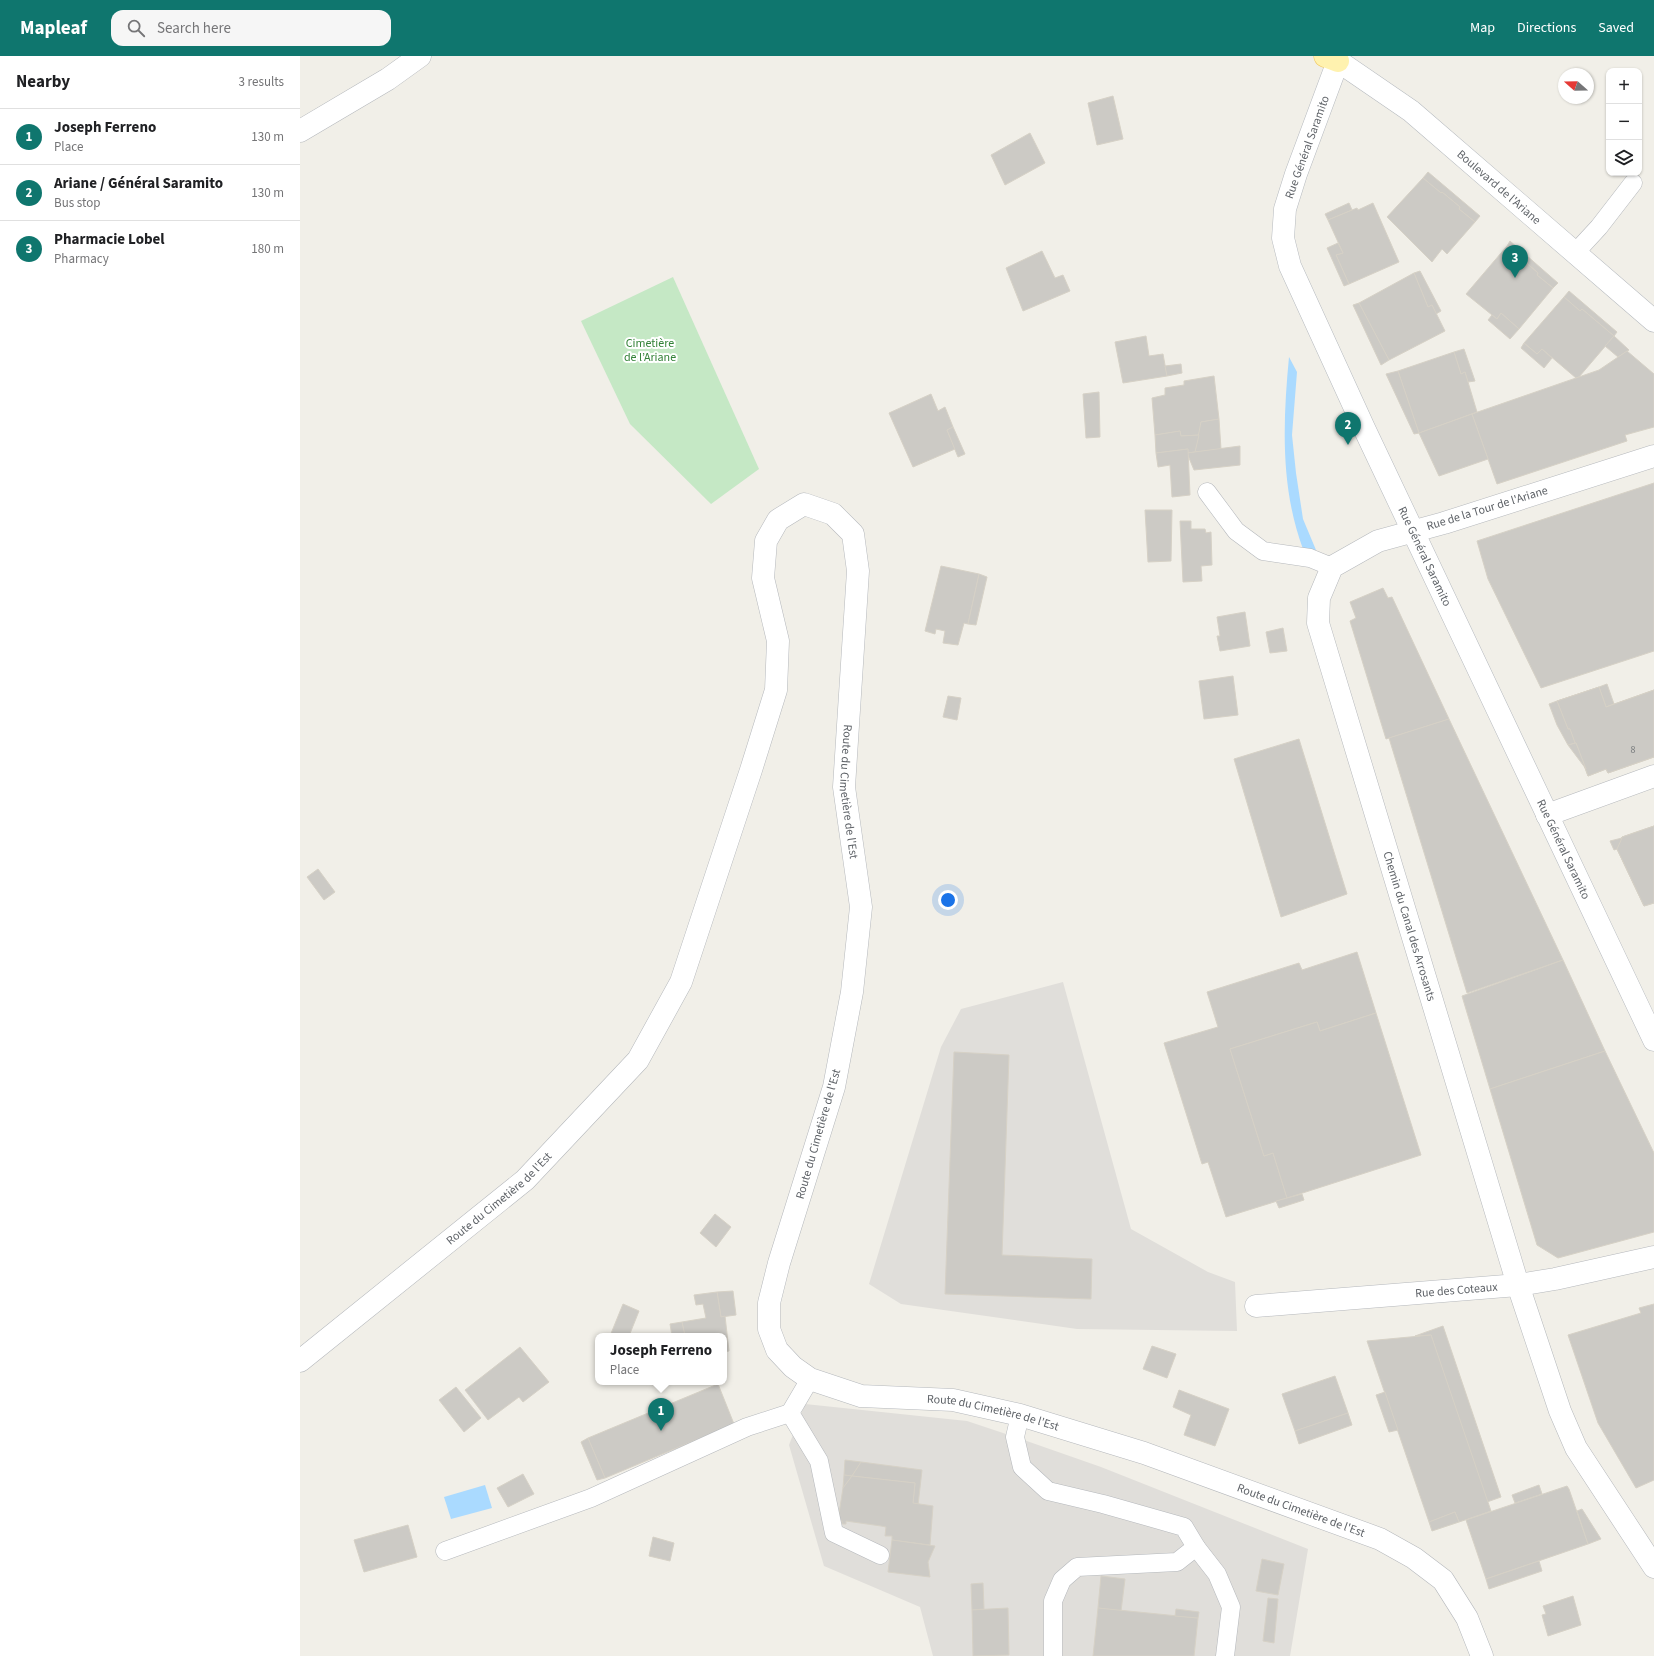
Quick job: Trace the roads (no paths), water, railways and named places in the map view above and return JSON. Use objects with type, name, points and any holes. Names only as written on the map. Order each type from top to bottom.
[{"type":"street","points":[[300,131],[388,79],[420,56]]},
{"type":"street","name":"Boulevard de l'Ariane","points":[[1335,57],[1411,111],[1654,321]]},
{"type":"street","name":"Rue Général Saramito","points":[[1335,57],[1285,209],[1283,238],[1290,266],[1412,531],[1547,815],[1652,1030]]},
{"type":"street","name":"Rue de la Tour de l'Ariane","points":[[1332,566],[1378,541],[1444,523],[1654,456]]},
{"type":"street","name":"Route du Cimetière de l'Est","points":[[300,1361],[525,1180],[638,1060],[681,982],[776,690],[778,641],[763,578],[766,540],[778,520],[804,504],[833,514],[854,534],[858,570],[844,787],[861,907],[852,992],[834,1087],[782,1255],[769,1303],[769,1329],[777,1350],[793,1367],[810,1380],[861,1396],[953,1400],[1020,1415],[1144,1453],[1380,1539],[1414,1558],[1443,1580],[1467,1618],[1482,1656]]},
{"type":"street","name":"Chemin du Canal des Arrosants","points":[[1332,566],[1318,598],[1318,623],[1518,1285],[1560,1411],[1576,1448],[1654,1567]]},
{"type":"street","points":[[1547,815],[1654,776]]},
{"type":"street","name":"Rue des Coteaux","points":[[1256,1306],[1518,1285],[1555,1279],[1654,1257]]},
{"type":"lane","points":[[1575,253],[1599,227],[1633,183]]},
{"type":"lane","points":[[1207,492],[1236,531],[1263,551],[1310,558],[1332,566]]},
{"type":"lane","points":[[445,1551],[591,1498],[746,1427],[790,1413],[810,1380]]},
{"type":"lane","points":[[790,1413],[819,1460],[834,1533],[880,1555]]},
{"type":"lane","points":[[1020,1415],[1015,1437],[1022,1467],[1048,1491],[1102,1504],[1184,1527],[1196,1547],[1217,1574],[1231,1607],[1225,1656]]},
{"type":"lane","points":[[1053,1656],[1053,1601],[1062,1580],[1077,1567],[1178,1562],[1196,1547]]},
{"type":"water","points":[[1289,357],[1297,372],[1292,435],[1296,473],[1303,519],[1316,550],[1303,549],[1290,502],[1285,454],[1285,405]]},
{"type":"water","points":[[485,1485],[492,1508],[451,1519],[444,1497]]},
{"type":"place","name":"Pharmacie Lobel","points":[[1515,278]]},
{"type":"place","name":"Ariane / Général Saramito","points":[[1348,445]]},
{"type":"place","name":"Joseph Ferreno","points":[[661,1431]]},
{"type":"park label","name":"Cimetière de l’Ariane","points":[[650,350]]}]
